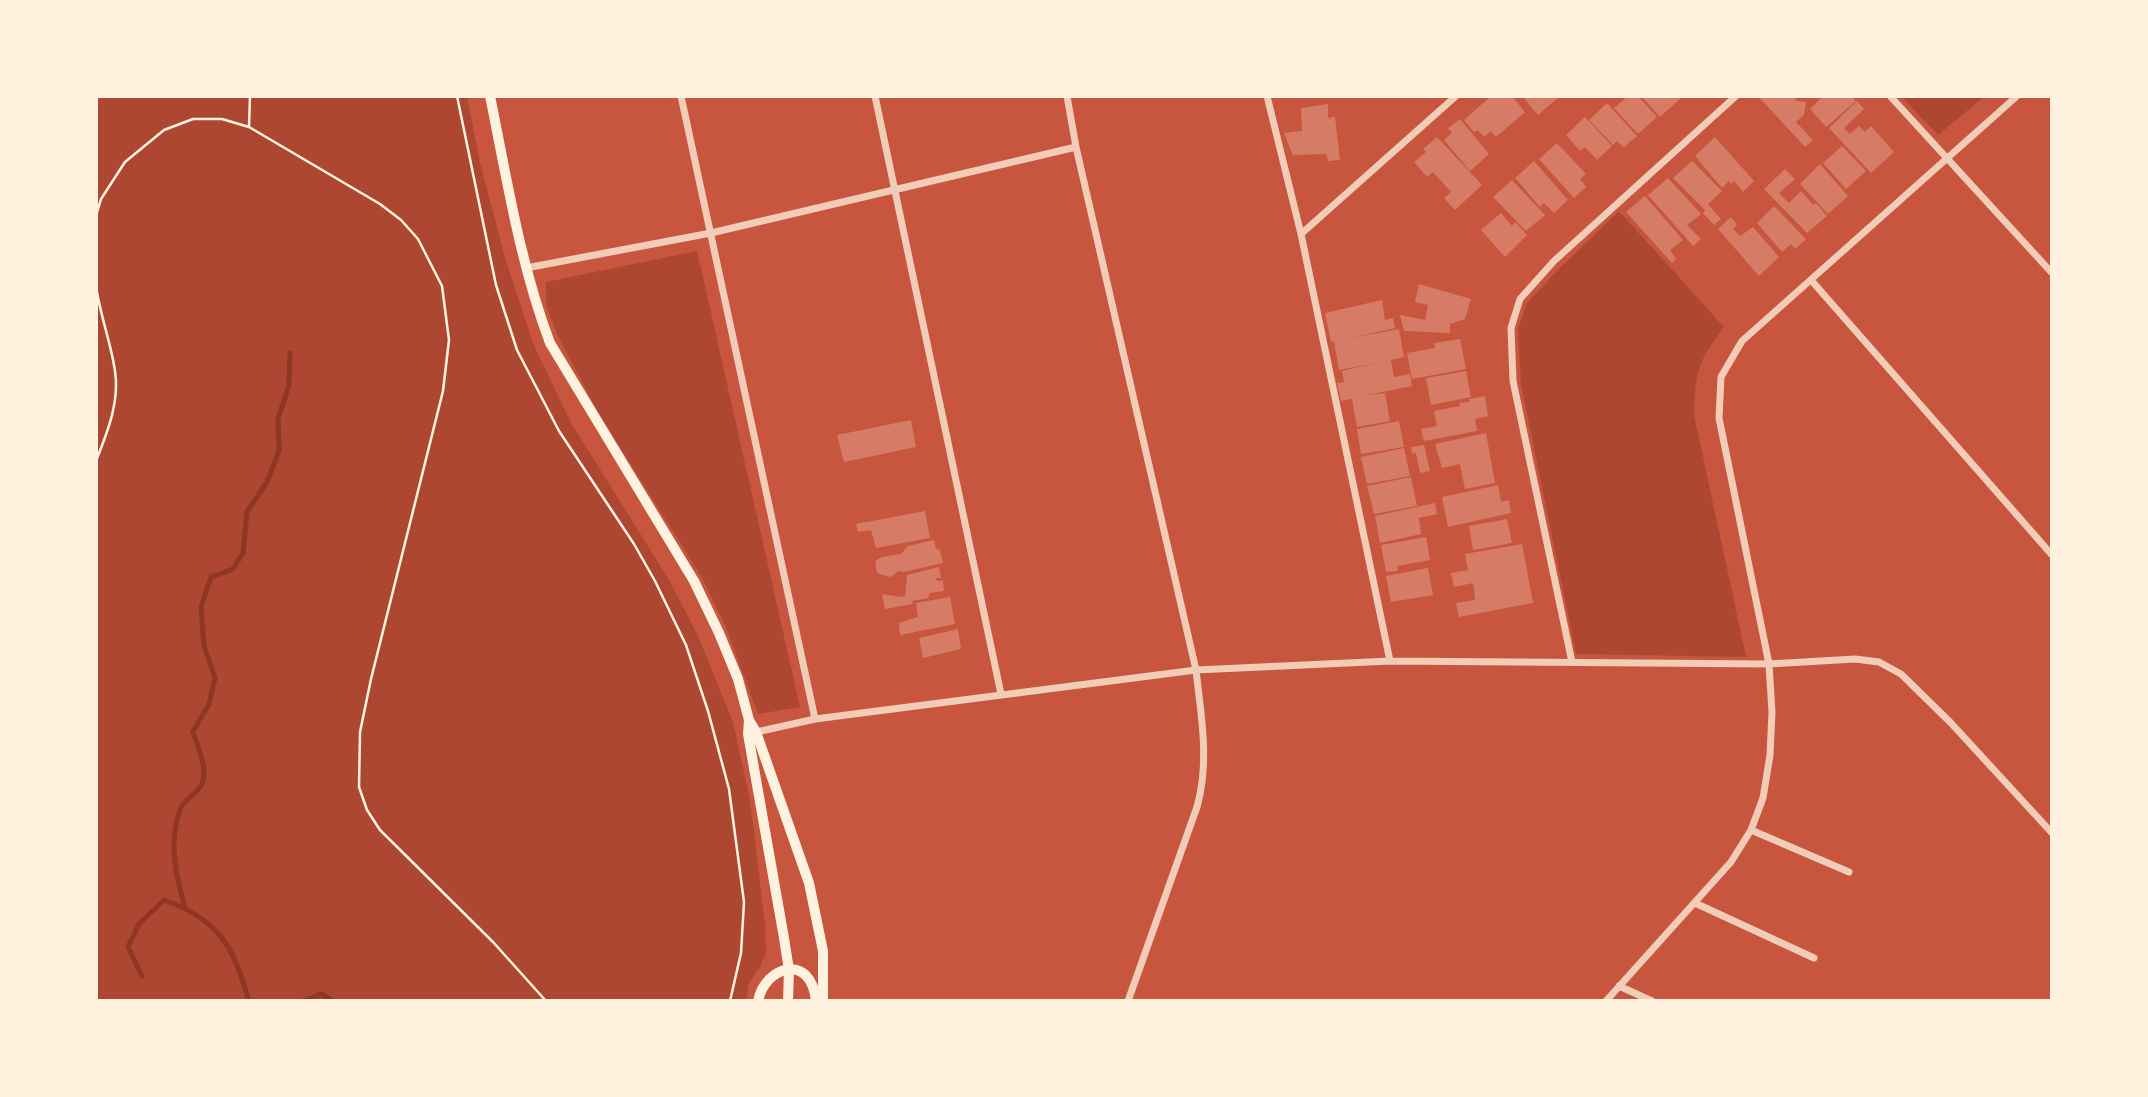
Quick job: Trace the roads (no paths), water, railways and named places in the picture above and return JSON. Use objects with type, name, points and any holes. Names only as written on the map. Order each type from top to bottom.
[{"type":"main road","points":[[490,96],[526,268],[550,343],[699,591],[737,679],[752,733],[789,970],[788,1001]]},
{"type":"main road","points":[[752,733],[809,883],[823,951],[823,1001]]},
{"type":"main road","points":[[758,1001],[761,987],[769,978],[789,970],[804,971],[810,977],[816,1001]]},
{"type":"street","points":[[681,96],[815,719]]},
{"type":"street","points":[[874,96],[1002,694]]},
{"type":"street","points":[[1067,96],[1076,147],[1196,670],[1205,750],[1204,782],[1128,1001]]},
{"type":"street","points":[[1267,96],[1301,234],[1390,661]]},
{"type":"street","points":[[1301,234],[1457,96]]},
{"type":"street","points":[[1572,662],[1513,381],[1511,328],[1520,299],[1538,278],[1736,96]]},
{"type":"street","points":[[1890,96],[2052,273]]},
{"type":"street","points":[[1606,1001],[1731,862],[1751,831],[1763,798],[1770,755],[1772,712],[1769,664],[1719,418],[1721,377],[1742,341],[2017,96]]},
{"type":"street","points":[[526,268],[711,233],[1076,147]]},
{"type":"street","points":[[1811,280],[2052,555]]},
{"type":"street","points":[[752,733],[815,719],[1196,670],[1390,661],[1769,664],[1855,659],[1879,662],[1900,674],[1951,723],[2052,833]]},
{"type":"street","points":[[1751,831],[1849,873]]},
{"type":"street","points":[[1695,903],[1814,958]]},
{"type":"street","points":[[1619,986],[1652,1001]]},
{"type":"waterway","points":[[185,908],[176,872],[174,835],[181,807],[198,790],[204,777],[203,761],[193,732],[209,704],[215,678],[204,646],[201,607],[211,577],[233,569],[243,553],[247,512],[267,482],[279,451],[278,419],[289,385],[290,353]]},
{"type":"waterway","points":[[142,976],[128,947],[139,924],[164,900],[199,916],[221,937],[237,965],[249,1001]]},
{"type":"waterway","points":[[304,1001],[321,994],[333,1001]]}]
